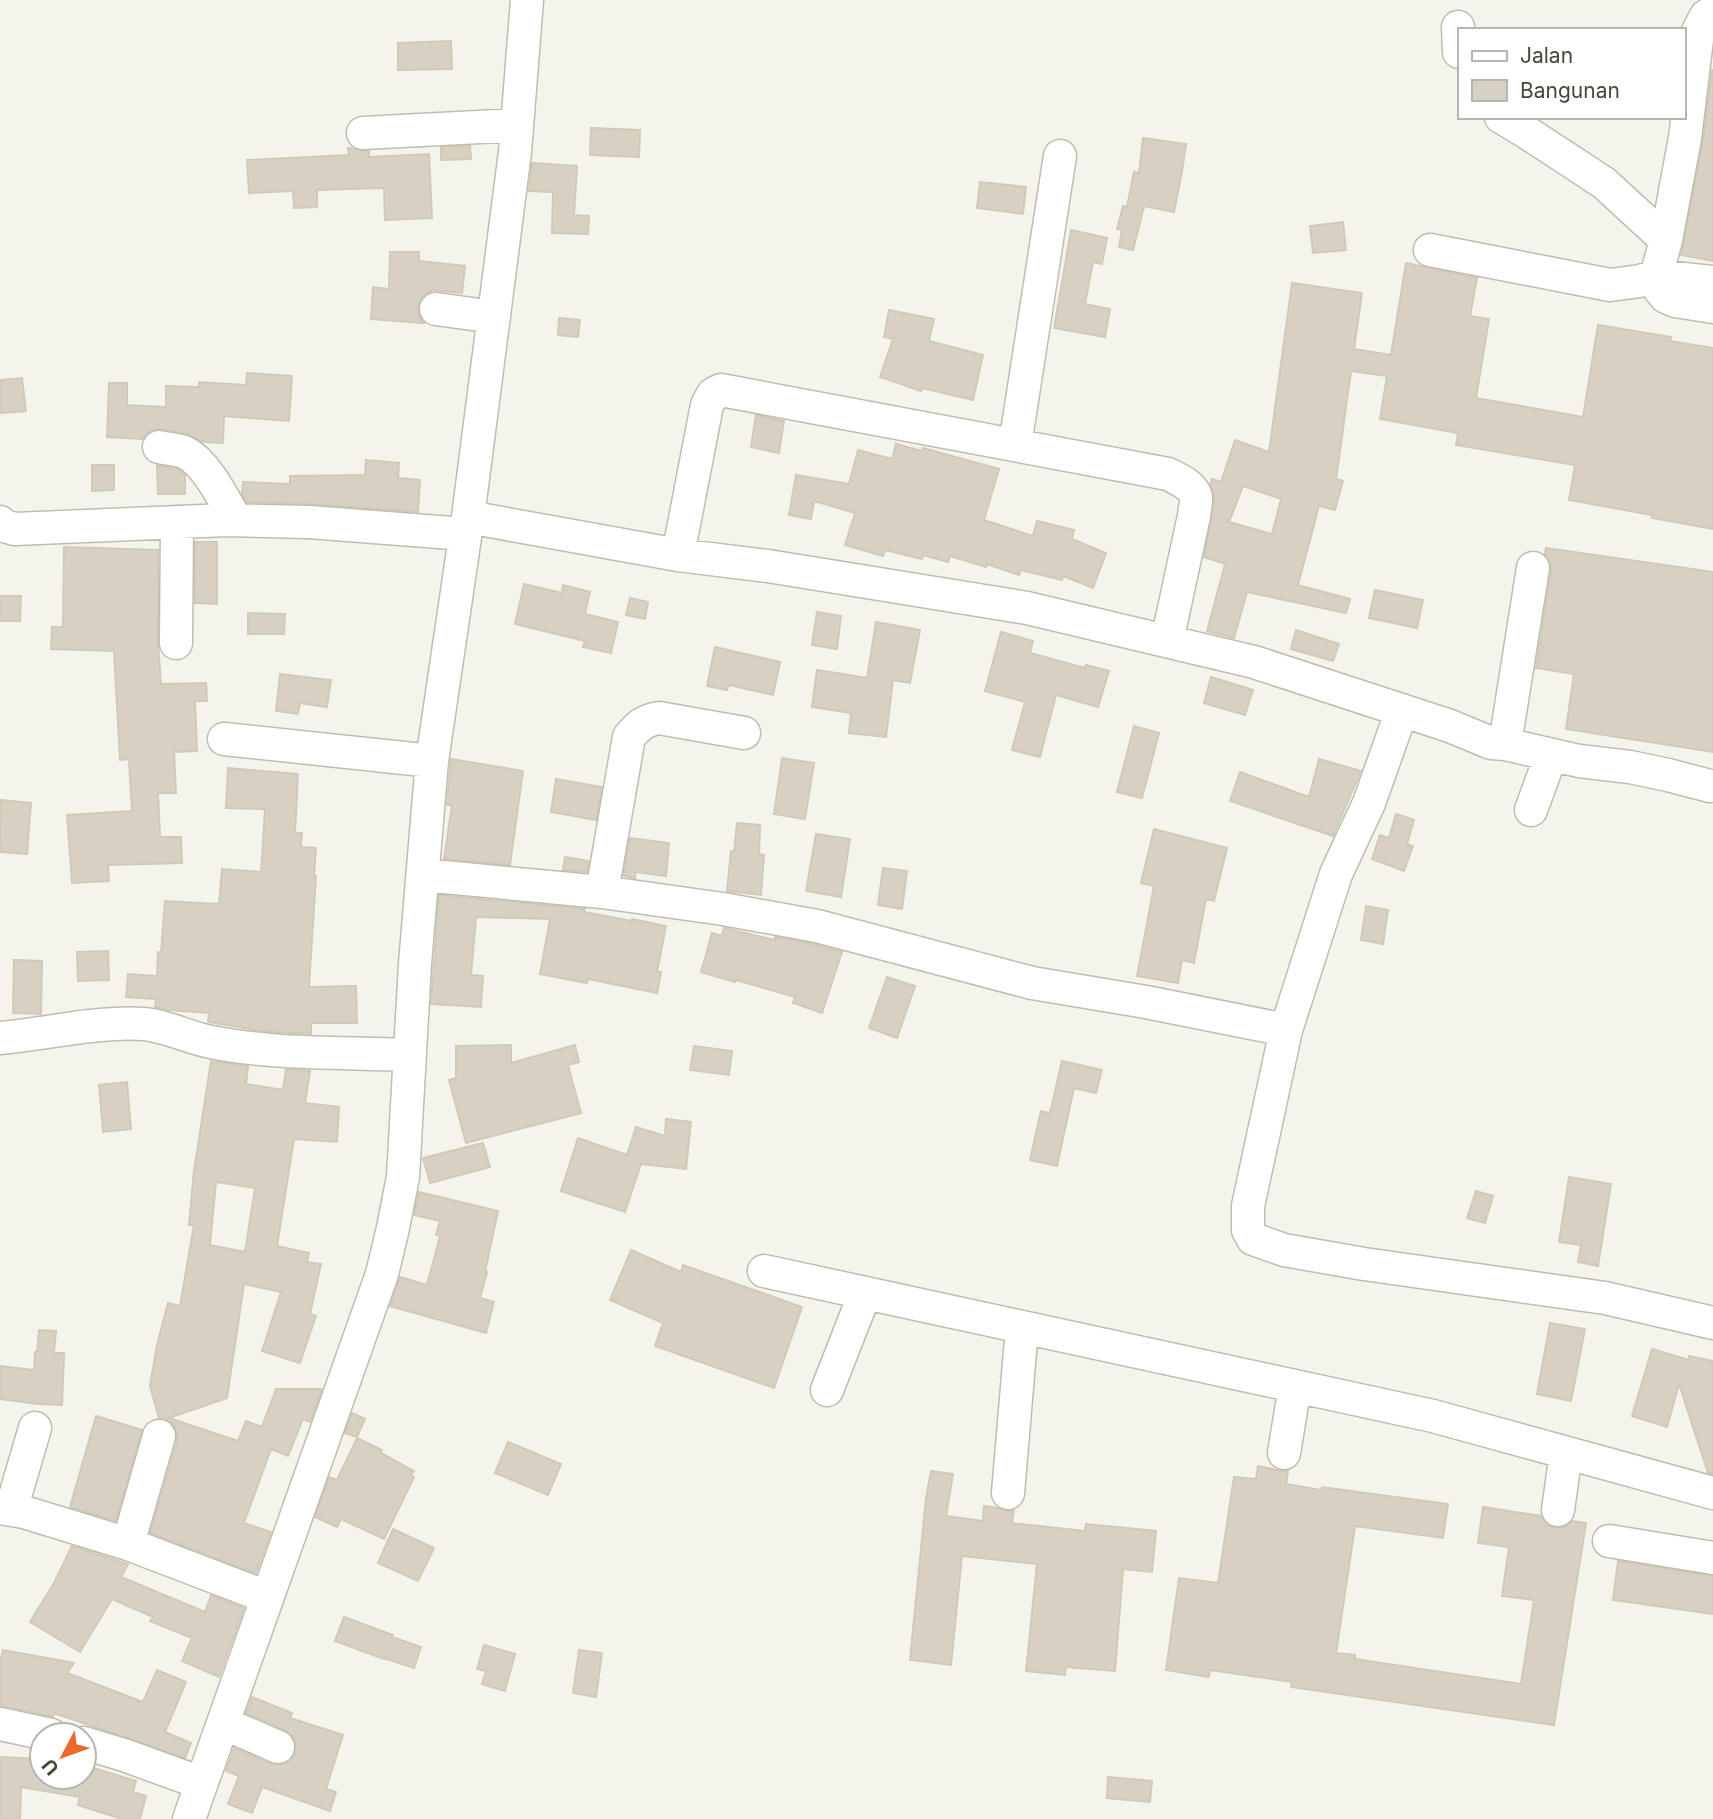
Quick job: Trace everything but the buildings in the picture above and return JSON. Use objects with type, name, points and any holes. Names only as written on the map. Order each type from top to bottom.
[{"type":"street","points":[[189,1819],[382,1274],[403,1177],[408,1121],[409,1055],[432,761],[467,526],[494,317],[517,125],[527,0]]},
{"type":"street","points":[[1713,12],[1706,16],[1698,31],[1685,138],[1666,240],[1656,276],[1660,290],[1666,297],[1713,307]]},
{"type":"street","points":[[1504,119],[1604,183],[1666,240]]},
{"type":"street","points":[[363,133],[517,125]]},
{"type":"street","points":[[1015,445],[1060,156]]},
{"type":"street","points":[[1430,250],[1610,285],[1656,276],[1713,282]]},
{"type":"street","points":[[436,309],[494,317]]},
{"type":"street","points":[[678,555],[707,405],[717,391],[753,396],[1168,474],[1180,480],[1190,488],[1196,498],[1167,641]]},
{"type":"street","points":[[159,447],[184,452],[193,458],[211,478],[236,520]]},
{"type":"street","points":[[0,522],[15,529],[236,520],[467,526],[768,566],[1027,608],[1254,662],[1450,726],[1491,743],[1579,761],[1630,767],[1710,786]]},
{"type":"street","points":[[176,643],[177,522]]},
{"type":"street","points":[[1505,744],[1534,568]]},
{"type":"street","points":[[1402,710],[1369,803],[1336,874],[1286,1030],[1248,1206],[1248,1230],[1252,1239],[1284,1251],[1605,1298],[1713,1323]]},
{"type":"street","points":[[602,892],[629,737],[638,725],[659,718],[744,733]]},
{"type":"street","points":[[223,738],[432,761]]},
{"type":"street","points":[[1531,810],[1551,754]]},
{"type":"street","points":[[423,875],[602,892],[723,909],[817,926],[1032,983],[1286,1030]]},
{"type":"street","points":[[0,1038],[116,1024],[146,1024],[211,1042],[240,1046],[409,1055]]},
{"type":"street","points":[[764,1271],[1433,1416],[1713,1493]]},
{"type":"street","points":[[827,1390],[865,1293]]},
{"type":"street","points":[[1008,1493],[1022,1328]]},
{"type":"street","points":[[1284,1453],[1294,1387]]},
{"type":"street","points":[[35,1428],[6,1509],[128,1544],[267,1597]]},
{"type":"street","points":[[128,1544],[159,1436]]},
{"type":"street","points":[[1558,1510],[1566,1453]]},
{"type":"street","points":[[1609,1541],[1713,1558]]},
{"type":"street","points":[[223,1723],[278,1746]]},
{"type":"street","points":[[0,1724],[28,1730]]},
{"type":"street","points":[[98,1747],[201,1783]]}]
